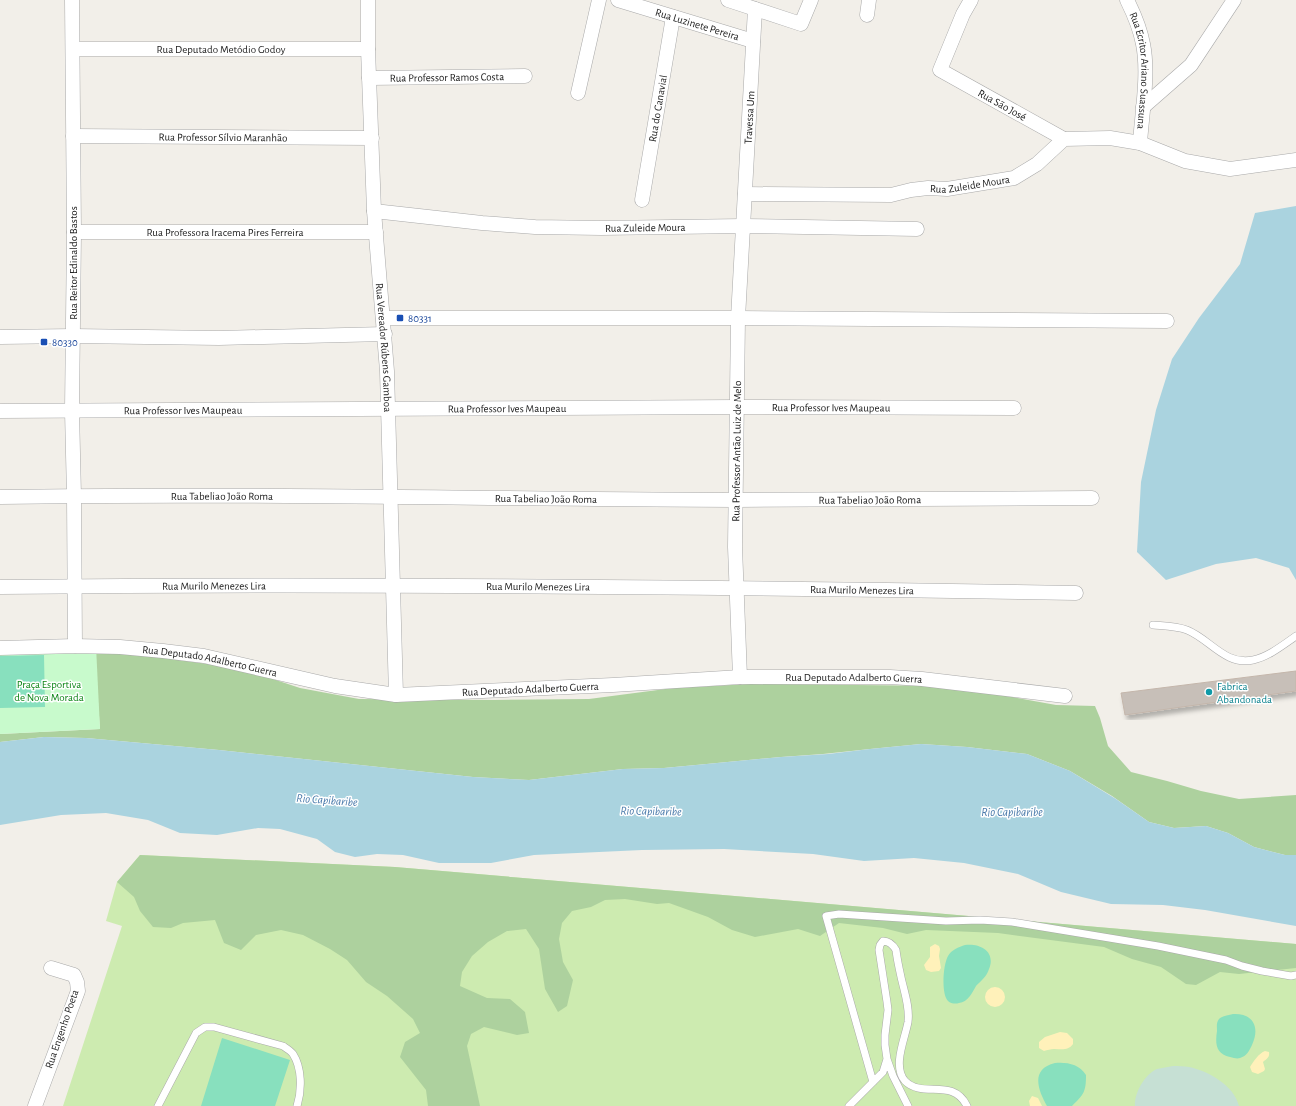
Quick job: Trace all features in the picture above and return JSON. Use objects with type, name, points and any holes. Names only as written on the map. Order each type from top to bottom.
[{"type":"street","name":"Rua Reitor Edinaldo Bastos","points":[[72,0],[74,232],[72,411],[75,646]]},
{"type":"street","name":"Rua Vereador Rúbens Gamboa","points":[[368,0],[368,49],[374,211],[384,318],[389,409],[396,695]]},
{"type":"street","points":[[578,93],[599,0]]},
{"type":"street","name":"Rua Luzinete Pereira","points":[[618,0],[753,41]]},
{"type":"street","points":[[728,0],[801,24],[811,0]]},
{"type":"street","points":[[867,15],[869,0]]},
{"type":"street","name":"Rua São José","points":[[971,0],[963,14],[940,70],[1064,139]]},
{"type":"street","name":"Rua Ecritor Ariano Suassuna","points":[[1127,0],[1137,20],[1143,45],[1145,68],[1140,143]]},
{"type":"street","points":[[1143,107],[1191,65],[1234,0]]},
{"type":"street","name":"Travessa Um","points":[[743,226],[755,9]]},
{"type":"street","name":"Rua do Canavial","points":[[642,200],[673,17]]},
{"type":"street","name":"Rua Deputado Metódio Godoy","points":[[73,49],[368,49]]},
{"type":"street","name":"Rua Professor Ramos Costa","points":[[369,78],[525,76]]},
{"type":"street","name":"Rua Professor Sílvio Maranhão","points":[[73,136],[372,138]]},
{"type":"street","points":[[1064,139],[1110,138],[1140,143],[1185,161],[1230,169],[1296,160]]},
{"type":"street","name":"Rua Zuleide Moura","points":[[745,194],[891,195],[911,190],[928,188],[947,189],[1014,178],[1037,164],[1064,139]]},
{"type":"street","name":"Rua Zuleide Moura","points":[[374,211],[482,224],[535,227],[601,228],[743,226],[916,229]]},
{"type":"street","name":"Rua Professor Antão Luiz de Melo","points":[[740,677],[735,547],[738,318],[743,226]]},
{"type":"street","name":"Rua Professora Iracema Pires Ferreira","points":[[74,232],[376,232]]},
{"type":"street","points":[[384,318],[738,318],[1167,321]]},
{"type":"street","points":[[0,337],[73,336],[219,338],[385,334]]},
{"type":"street","name":"Rua Professor Ives Maupeau","points":[[0,411],[738,407],[1014,408]]},
{"type":"street","name":"Rua Tabeliao João Roma","points":[[0,497],[390,497],[736,500],[1092,498]]},
{"type":"street","name":"Rua Murilo Menezes Lira","points":[[0,587],[393,586],[736,588],[1076,593]]},
{"type":"street","name":"Rua Deputado Adalberto Guerra","points":[[0,648],[75,646],[120,647],[163,651],[204,656],[335,686],[396,695],[613,685],[740,677],[890,677],[922,679],[1064,696]]},
{"type":"street","name":"Rua Engenho Poeta","points":[[35,1106],[78,991],[78,982],[74,975],[51,968]]},
{"type":"lane","points":[[1153,625],[1170,626],[1187,630],[1201,638],[1226,657],[1240,661],[1263,657],[1296,636]]},
{"type":"lane","points":[[873,1082],[826,916],[839,914],[946,921],[980,920],[1012,922],[1158,946],[1226,960],[1249,968],[1276,974],[1296,975]]},
{"type":"lane","points":[[908,1106],[893,1076],[887,1059],[885,1035],[888,1010],[879,950],[881,942],[886,941],[893,945],[896,950],[908,1008],[908,1021],[900,1055],[902,1076],[906,1082],[920,1088],[949,1090],[958,1095],[967,1106]]},
{"type":"lane","points":[[158,1106],[196,1033],[205,1027],[214,1027],[283,1046],[292,1053],[298,1066],[300,1079],[297,1106]]},
{"type":"lane","points":[[849,1106],[883,1072],[887,1059]]},
{"type":"green space","name":"Praça Esportiva de Nova Morada","points":[[96,646],[100,729],[0,734],[0,650]]},
{"type":"green space","points":[[94,648],[243,669],[300,688],[359,699],[589,699],[673,688],[751,684],[951,686],[1056,705],[1095,706],[1108,746],[1131,772],[1201,791],[1239,799],[1296,795],[1296,855],[1285,855],[1254,847],[1228,833],[1206,826],[1174,828],[1149,822],[1112,796],[1070,771],[1027,754],[967,747],[921,744],[664,768],[623,769],[529,780],[473,777],[219,750],[86,738],[44,737],[0,742],[0,734],[100,729]]},
{"type":"green space","points":[[44,655],[45,707],[0,708],[0,656]]},
{"type":"green space","points":[[140,855],[395,867],[1296,944],[1296,1106],[63,1106],[122,926],[106,921],[117,882]]},
{"type":"green space","points":[[140,855],[395,867],[1296,944],[1296,968],[1239,974],[1220,972],[1196,985],[1186,984],[1161,967],[1132,959],[1104,947],[998,933],[926,930],[907,934],[883,928],[839,923],[820,936],[798,929],[755,937],[732,930],[708,917],[669,903],[657,904],[625,899],[605,900],[591,907],[572,911],[562,923],[559,939],[563,962],[573,980],[567,1006],[558,1012],[545,989],[539,949],[526,929],[507,931],[488,942],[472,956],[462,972],[460,986],[487,998],[510,999],[525,1012],[529,1033],[517,1035],[484,1027],[471,1034],[467,1046],[480,1106],[428,1106],[426,1090],[400,1057],[405,1042],[420,1033],[413,1019],[387,996],[366,982],[347,960],[303,935],[281,930],[256,935],[241,950],[224,943],[215,920],[183,923],[171,928],[153,927],[140,911],[134,897],[117,882]]},
{"type":"green space","points":[[965,945],[981,947],[986,950],[989,953],[991,963],[987,974],[967,999],[956,1004],[948,1001],[944,992],[945,966],[946,960],[951,952]]},
{"type":"green space","points":[[1233,1014],[1246,1016],[1255,1027],[1254,1039],[1248,1053],[1239,1058],[1225,1056],[1222,1054],[1219,1051],[1216,1040],[1218,1020],[1222,1017]]},
{"type":"green space","points":[[222,1038],[290,1060],[275,1106],[201,1106]]},
{"type":"green space","points":[[1055,1063],[1072,1064],[1080,1068],[1086,1075],[1084,1092],[1072,1106],[1047,1106],[1041,1093],[1038,1081],[1039,1075],[1047,1066]]},
{"type":"green space","points":[[1183,1066],[1196,1069],[1219,1080],[1232,1092],[1239,1106],[1135,1106],[1138,1090],[1148,1075],[1157,1069]]},
{"type":"sand","points":[[935,944],[939,946],[940,949],[939,956],[941,968],[939,971],[931,972],[926,970],[924,965],[930,957],[930,947]]},
{"type":"sand","points":[[995,987],[1002,990],[1005,997],[1002,1004],[995,1007],[988,1004],[985,997],[988,990]]},
{"type":"sand","points":[[1060,1032],[1067,1033],[1073,1039],[1073,1044],[1069,1048],[1044,1051],[1039,1048],[1039,1042],[1045,1037]]},
{"type":"sand","points":[[1265,1051],[1269,1052],[1269,1056],[1263,1062],[1265,1069],[1264,1071],[1258,1074],[1252,1072],[1250,1067],[1251,1065],[1258,1056]]},
{"type":"sand","points":[[1032,1096],[1038,1098],[1042,1106],[1030,1106],[1029,1101]]},
{"type":"water","points":[[1296,206],[1296,580],[1289,568],[1256,558],[1216,564],[1166,580],[1137,552],[1141,482],[1156,410],[1172,359],[1199,318],[1240,264],[1255,213]]},
{"type":"water","name":"Rio Capibaribe","points":[[44,737],[86,738],[219,750],[473,777],[529,780],[623,769],[664,768],[828,754],[921,744],[967,747],[1027,754],[1070,771],[1116,799],[1149,822],[1174,828],[1206,826],[1228,833],[1254,847],[1285,855],[1296,855],[1296,926],[1205,910],[1163,905],[1111,904],[1061,892],[1018,874],[964,863],[914,858],[864,861],[813,854],[724,849],[642,850],[534,855],[491,863],[439,863],[403,855],[377,854],[355,857],[335,852],[317,839],[280,829],[258,828],[217,835],[180,833],[148,820],[106,813],[61,815],[0,825],[0,742]]},
{"type":"building","name":"Fabrica Abandonada","points":[[1296,671],[1296,691],[1125,715],[1121,693]]},
{"type":"place","name":"80331","points":[[400,318]]},
{"type":"place","name":"80330","points":[[44,342]]},
{"type":"place","name":"Fabrica Abandonada","points":[[1209,692]]}]
